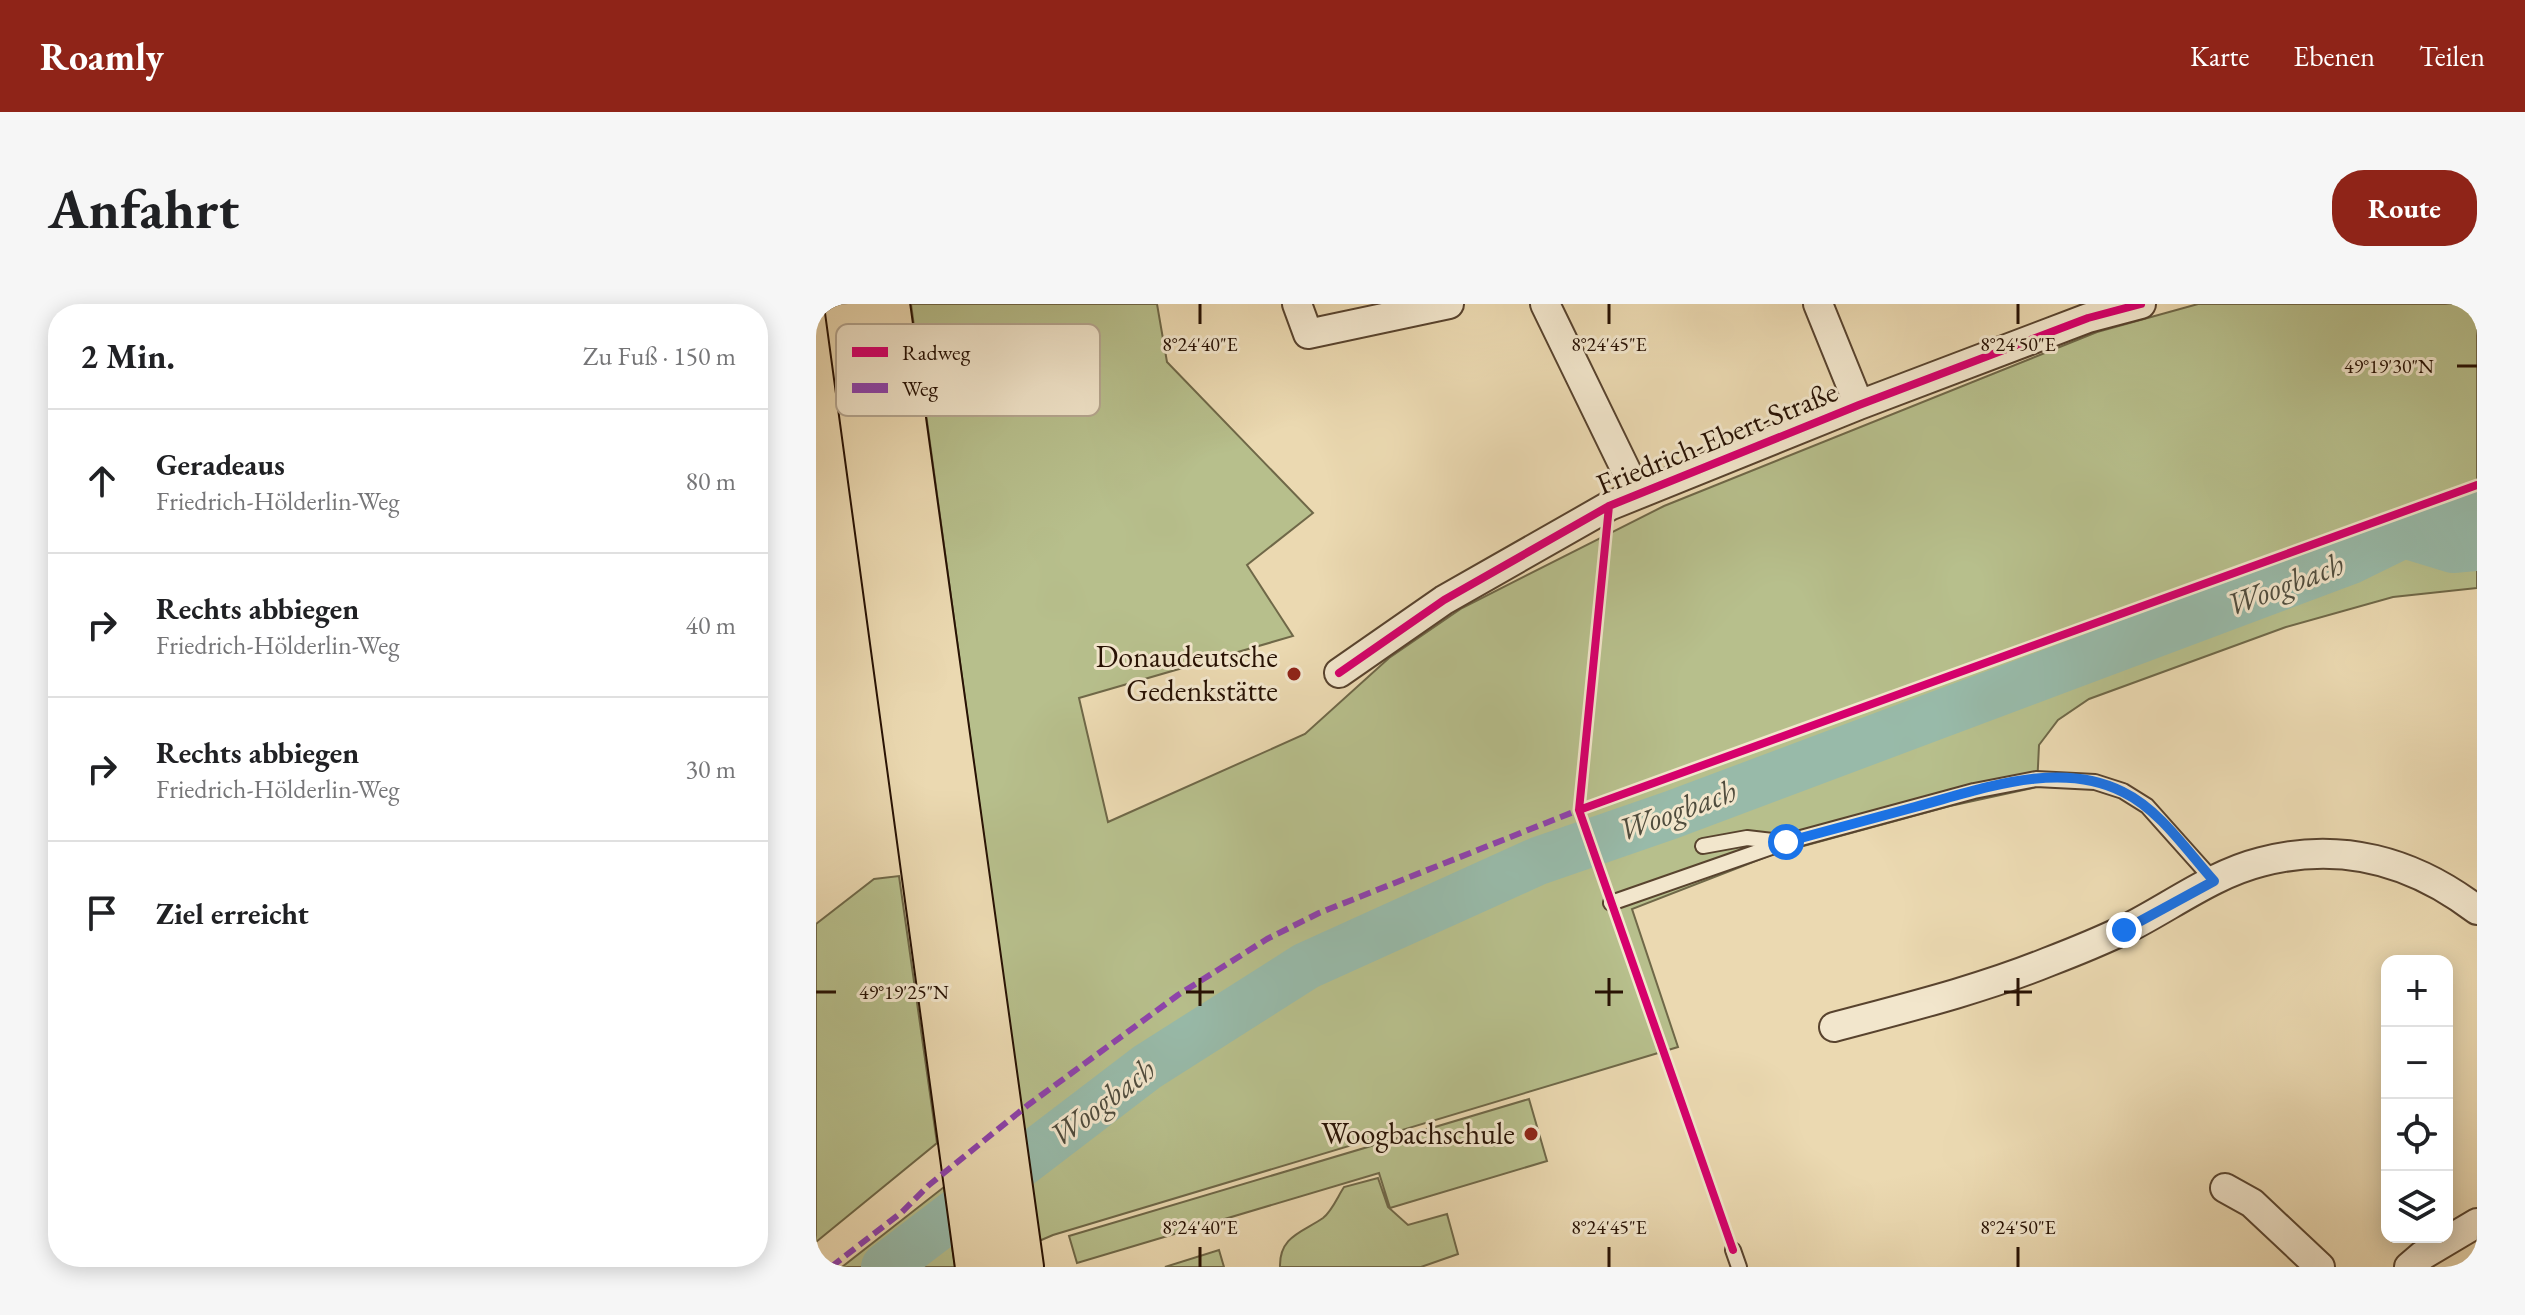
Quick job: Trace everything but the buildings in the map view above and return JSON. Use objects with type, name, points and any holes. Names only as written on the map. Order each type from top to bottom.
[{"type":"highway","points":[[847,304],[850,324]]},
{"type":"highway","points":[[887,304],[890,324]]},
{"type":"highway","points":[[862,416],[978,1267]]},
{"type":"highway","points":[[903,416],[1021,1267]]},
{"type":"street","points":[[1297,304],[1308,334],[1449,304]]},
{"type":"street","points":[[1545,304],[1637,493]]},
{"type":"street","points":[[1818,304],[1859,405]]},
{"type":"street","name":"Friedrich-Ebert-Straße","points":[[1339,673],[1444,600],[1637,493],[2087,311],[2141,304]]},
{"type":"street","points":[[1834,1027],[1949,996],[2046,963],[2124,930],[2214,881],[2259,862],[2305,853],[2359,856],[2409,869],[2453,892],[2477,910]]},
{"type":"street","points":[[2225,1188],[2252,1203],[2320,1267]]},
{"type":"street","points":[[2409,1267],[2423,1255],[2477,1223]]},
{"type":"lane","points":[[1611,903],[1786,842],[2014,782],[2080,780],[2123,791],[2147,806],[2214,881]]},
{"type":"lane","points":[[1703,846],[1747,838],[1786,842]]},
{"type":"lane","points":[[1733,1250],[1739,1267]]},
{"type":"green space","points":[[911,304],[1157,304],[1167,362],[1313,513],[1247,565],[1293,636],[1079,698],[1108,822],[1305,734],[1389,658],[1462,608],[1664,506],[2097,332],[2198,304],[2477,304],[2477,588],[2393,597],[2286,627],[2089,699],[2058,720],[2039,745],[2037,787],[1950,806],[1771,855],[1632,909],[1678,1047],[1039,1241],[926,416],[1100,416],[1100,324],[914,324]]},
{"type":"green space","points":[[899,876],[937,1143],[816,1242],[816,924],[874,879]]},
{"type":"green space","points":[[1529,1099],[1547,1161],[1390,1208],[1379,1173],[1077,1263],[1069,1236]]},
{"type":"green space","points":[[1378,1178],[1388,1207],[1408,1225],[1447,1214],[1458,1254],[1421,1267],[1280,1267],[1283,1248],[1294,1236],[1326,1215],[1344,1187]]},
{"type":"green space","points":[[944,1187],[955,1267],[842,1267]]},
{"type":"green space","points":[[1219,1250],[1224,1267],[1165,1267]]},
{"type":"waterway","name":"Woogbach","points":[[885,1267],[1147,1067],[1306,966],[1538,861],[1671,815],[2351,560],[2404,534],[2477,508]]},
{"type":"waterway","name":"Woogbach","points":[[2404,534],[2453,549],[2477,547]]},
{"type":"waterway","points":[[1665,835],[1671,815]]},
{"type":"marked path","points":[[831,1267],[902,1212],[929,1185],[1028,1105],[1178,995],[1267,939],[1319,913],[1586,807]]},
{"type":"cycle path","points":[[1339,673],[1444,600],[1609,506],[1859,405],[2088,318],[2141,304]]},
{"type":"cycle path","points":[[1579,810],[2477,485]]},
{"type":"cycle path","points":[[1609,506],[1579,810],[1733,1250]]},
{"type":"place","name":"Donaudeutsche Gedenkstätte","points":[[1294,674]]},
{"type":"place","name":"Woogbachschule","points":[[1531,1134]]},
{"type":"route","points":[[1786,842],[2014,782],[2036,779],[2095,782],[2123,791],[2147,806],[2214,881],[2124,930]]}]
